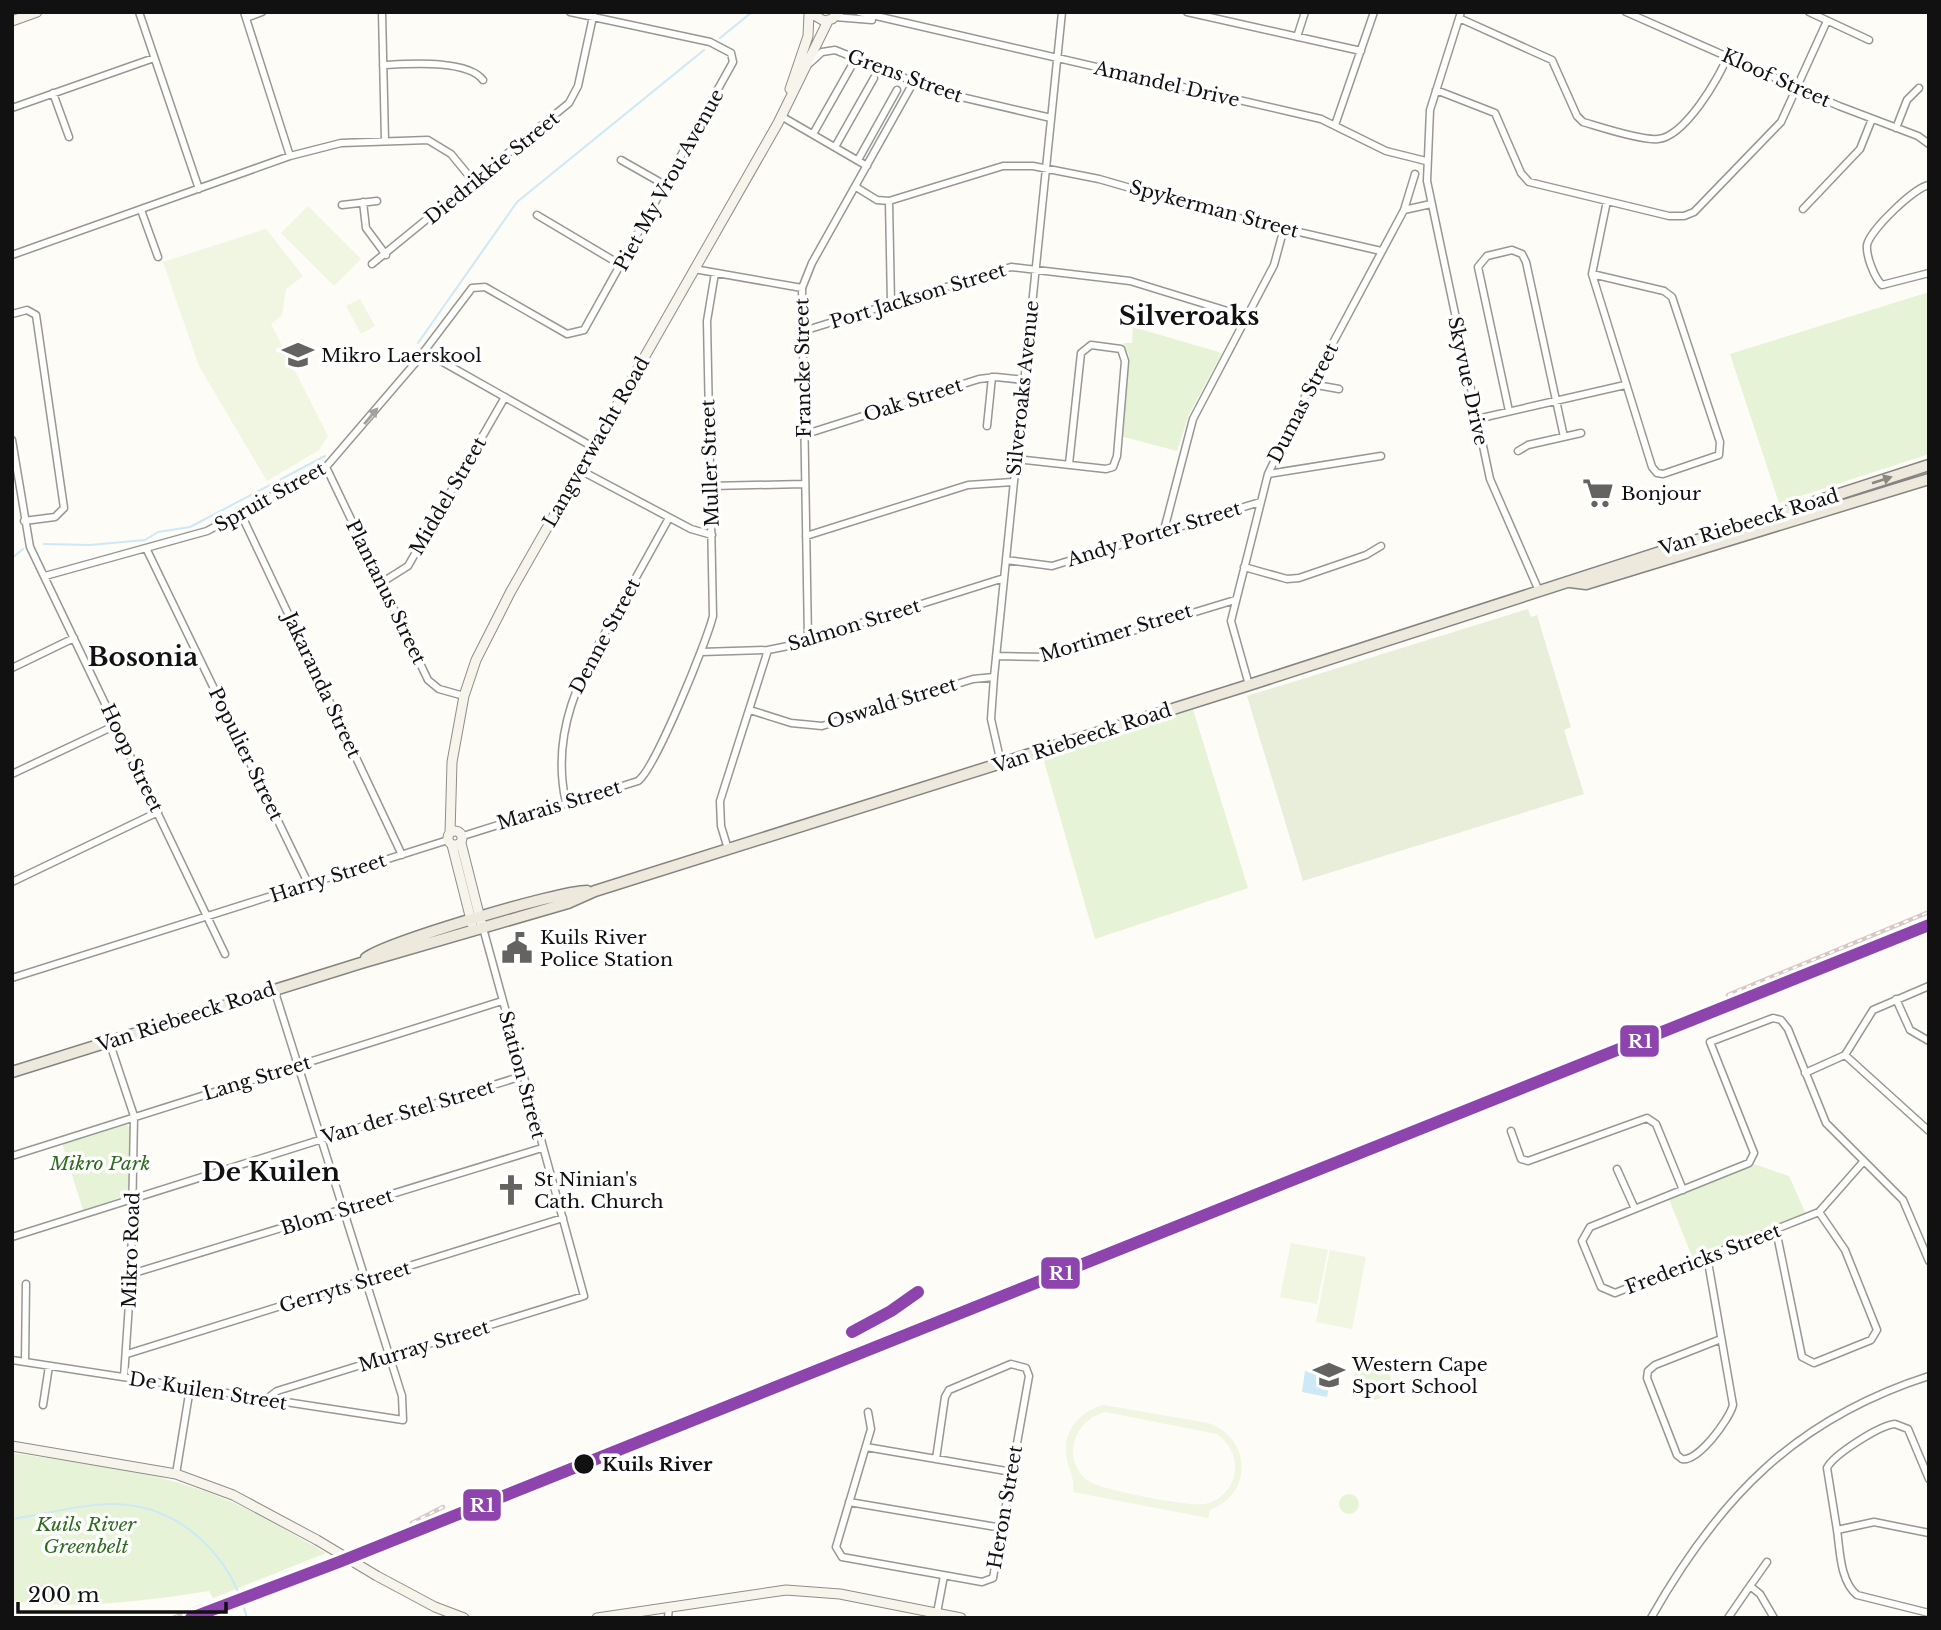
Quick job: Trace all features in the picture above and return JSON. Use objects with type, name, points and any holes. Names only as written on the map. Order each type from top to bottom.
[{"type":"main road","name":"Van Riebeeck Road","points":[[12,1072],[361,962],[368,956],[391,947],[568,903],[595,891],[1249,685],[1570,582],[1584,574],[1929,465]]},
{"type":"main road","name":"Van Riebeeck Road","points":[[1570,582],[1586,584],[1929,479]]},
{"type":"street","points":[[12,21],[37,12]]},
{"type":"street","points":[[139,12],[199,189]]},
{"type":"street","points":[[262,12],[245,15],[290,156]]},
{"type":"street","points":[[382,12],[385,141]]},
{"type":"street","name":"Piet My Vrou Avenue","points":[[464,298],[472,288],[485,287],[563,332],[577,334],[588,325],[732,66],[731,53],[710,42],[570,12]]},
{"type":"street","name":"Amandel Drive","points":[[859,12],[1321,119],[1386,151],[1426,162]]},
{"type":"street","name":"Silveroaks Avenue","points":[[1002,763],[991,719],[994,677],[1062,12]]},
{"type":"street","points":[[1187,12],[1361,51]]},
{"type":"street","points":[[1297,37],[1305,12]]},
{"type":"street","points":[[1335,125],[1374,12]]},
{"type":"street","name":"Kloof Street","points":[[1626,12],[1928,143]]},
{"type":"street","points":[[1809,12],[1869,40]]},
{"type":"street","points":[[809,13],[816,19],[834,17]]},
{"type":"street","name":"Langverwacht Road","points":[[478,926],[455,838],[451,796],[452,762],[464,696],[476,660],[498,616],[781,116],[808,36],[809,13]]},
{"type":"street","name":"Diedrikkie Street","points":[[372,264],[569,103],[578,86],[593,15]]},
{"type":"street","points":[[1426,162],[1430,110],[1460,15],[1552,60],[1577,116],[1583,122],[1653,139],[1670,135],[1700,104],[1717,81],[1727,57]]},
{"type":"street","name":"Amandel Drive","points":[[834,17],[901,23]]},
{"type":"street","name":"Langverwacht Road","points":[[786,104],[834,17]]},
{"type":"street","points":[[1436,90],[1496,113],[1521,173],[1529,182],[1669,216],[1690,215],[1781,122],[1827,20]]},
{"type":"street","name":"Grens Street","points":[[807,67],[827,50],[856,58],[913,83],[955,96],[1051,118]]},
{"type":"street","points":[[12,108],[154,58]]},
{"type":"street","points":[[813,134],[856,58]]},
{"type":"street","points":[[383,65],[436,64],[475,73],[483,80]]},
{"type":"street","points":[[835,148],[874,78]]},
{"type":"street","name":"Francke Street","points":[[808,640],[800,332],[802,288],[812,263],[913,83]]},
{"type":"street","points":[[1896,128],[1906,100],[1919,88]]},
{"type":"street","points":[[858,160],[897,90]]},
{"type":"street","points":[[53,93],[69,137]]},
{"type":"street","points":[[781,116],[867,166]]},
{"type":"street","points":[[1803,209],[1856,155],[1872,119]]},
{"type":"street","points":[[12,255],[290,156],[341,143],[421,139],[451,154],[474,182]]},
{"type":"street","points":[[621,160],[665,185]]},
{"type":"street","name":"Skyvue Drive","points":[[1426,162],[1431,204],[1493,487],[1539,592]]},
{"type":"street","name":"Spykerman Street","points":[[889,201],[1003,166],[1046,169],[1099,179],[1381,251]]},
{"type":"street","name":"Dumas Street","points":[[1249,685],[1231,625],[1268,474],[1311,384],[1404,210],[1415,174]]},
{"type":"street","points":[[1929,185],[1917,188],[1880,226],[1869,239],[1867,250],[1882,285],[1929,273]]},
{"type":"street","points":[[856,187],[877,200],[889,201],[891,304]]},
{"type":"street","points":[[342,205],[348,202],[377,201]]},
{"type":"street","points":[[1592,274],[1664,291],[1672,297],[1720,442],[1719,455],[1663,474],[1657,473],[1652,467],[1592,274],[1607,201]]},
{"type":"street","points":[[363,202],[366,228],[386,255]]},
{"type":"street","points":[[1404,210],[1431,204]]},
{"type":"street","points":[[141,210],[158,257]]},
{"type":"street","points":[[537,215],[621,265]]},
{"type":"street","points":[[1164,530],[1193,419],[1274,265],[1284,228]]},
{"type":"street","points":[[1509,411],[1478,267],[1487,256],[1512,250],[1524,257],[1564,437]]},
{"type":"street","points":[[694,269],[802,288]]},
{"type":"street","name":"Port Jackson Street","points":[[800,332],[1001,269],[1035,269],[1130,281],[1247,317]]},
{"type":"street","name":"Muller Street","points":[[701,652],[713,616],[707,321],[715,273]]},
{"type":"street","name":"Spruit Street","points":[[45,576],[207,531],[326,467],[425,352],[464,298]]},
{"type":"street","points":[[12,314],[27,310],[36,315],[64,508],[55,517],[24,521]]},
{"type":"street","points":[[1016,459],[1105,469],[1115,462],[1125,361],[1121,349],[1091,345],[1081,353],[1069,464]]},
{"type":"street","points":[[425,352],[593,447]]},
{"type":"street","points":[[987,426],[992,377]]},
{"type":"street","name":"Oak Street","points":[[803,435],[992,377],[1024,380]]},
{"type":"street","points":[[1311,384],[1339,389]]},
{"type":"street","points":[[1477,419],[1625,385]]},
{"type":"street","name":"Middel Street","points":[[381,583],[408,566],[505,397]]},
{"type":"street","points":[[1518,451],[1528,445],[1581,433]]},
{"type":"street","name":"Hoop Street","points":[[12,440],[30,547],[226,954]]},
{"type":"street","points":[[1268,474],[1381,456]]},
{"type":"street","name":"Plantanus Street","points":[[326,467],[428,680],[439,689],[464,696]]},
{"type":"street","points":[[580,470],[669,519],[704,535],[712,535]]},
{"type":"street","points":[[806,536],[968,485],[1013,482]]},
{"type":"street","points":[[710,486],[804,484]]},
{"type":"street","name":"Andy Porter Street","points":[[1006,560],[1052,566],[1260,502]]},
{"type":"street","name":"Jakaranda Street","points":[[241,514],[402,855]]},
{"type":"street","name":"Denne Street","points":[[566,803],[560,776],[563,728],[570,702],[582,673],[669,519]]},
{"type":"street","points":[[1244,567],[1287,579],[1299,578],[1366,555],[1381,546]]},
{"type":"street","name":"Populier Street","points":[[146,548],[309,885]]},
{"type":"street","name":"Salmon Street","points":[[701,652],[768,650],[808,640],[1004,578]]},
{"type":"street","name":"Mortimer Street","points":[[996,656],[1047,657],[1235,600]]},
{"type":"street","points":[[12,668],[74,638]]},
{"type":"street","points":[[728,849],[721,827],[720,801],[768,650]]},
{"type":"street","name":"Marais Street","points":[[455,838],[643,777],[701,652]]},
{"type":"street","name":"Oswald Street","points":[[750,710],[791,723],[822,726],[973,679],[994,677]]},
{"type":"street","points":[[12,774],[116,725]]},
{"type":"street","points":[[12,882],[158,812]]},
{"type":"street","name":"Harry Street","points":[[12,978],[455,838]]},
{"type":"street","name":"Station Street","points":[[478,926],[502,1001],[584,1296]]},
{"type":"street","points":[[1929,986],[1870,1013],[1845,1055],[1805,1073],[1830,1129],[1903,1200],[1926,1245],[1929,1261]]},
{"type":"street","points":[[274,989],[390,1356]]},
{"type":"street","points":[[1896,999],[1909,1030],[1929,1041]]},
{"type":"street","name":"Lang Street","points":[[12,1156],[502,1001]]},
{"type":"street","name":"Fredericks Street","points":[[1805,1073],[1788,1029],[1777,1018],[1769,1018],[1710,1042],[1754,1153],[1749,1163],[1590,1227],[1583,1237],[1605,1291],[1615,1293],[1819,1213],[1863,1162]]},
{"type":"street","name":"Mikro Road","points":[[109,1041],[134,1116],[131,1274],[124,1377]]},
{"type":"street","points":[[1845,1055],[1929,1131]]},
{"type":"street","name":"Van der Stel Street","points":[[12,1237],[522,1076]]},
{"type":"street","points":[[1511,1131],[1521,1159],[1528,1161],[1647,1118],[1656,1124],[1683,1190]]},
{"type":"street","name":"Blom Street","points":[[131,1274],[542,1148]]},
{"type":"street","points":[[1616,1168],[1635,1209]]},
{"type":"street","points":[[1776,1230],[1802,1357],[1807,1362],[1816,1363],[1871,1340],[1877,1330],[1845,1250],[1819,1213]]},
{"type":"street","name":"Gerryts Street","points":[[127,1354],[563,1218]]},
{"type":"street","points":[[1707,1256],[1732,1396],[1731,1412],[1697,1456],[1682,1460],[1677,1455],[1647,1378],[1648,1371],[1655,1365],[1721,1339]]},
{"type":"street","points":[[25,1362],[26,1283]]},
{"type":"street","name":"Murray Street","points":[[265,1400],[277,1391],[584,1296]]},
{"type":"street","name":"De Kuilen Street","points":[[12,1360],[403,1420],[405,1407],[390,1356]]},
{"type":"street","name":"Heron Street","points":[[868,1412],[872,1426],[836,1546],[842,1558],[982,1582],[994,1576],[1029,1376],[1026,1368],[1020,1364],[1011,1364],[949,1390],[945,1397],[936,1459]]},
{"type":"street","points":[[43,1405],[49,1366]]},
{"type":"street","points":[[1651,1618],[1704,1531],[1778,1455],[1838,1414],[1865,1400],[1929,1376]]},
{"type":"street","points":[[176,1474],[190,1388]]},
{"type":"street","points":[[1929,1479],[1908,1429],[1895,1424],[1878,1430],[1834,1458],[1827,1468],[1846,1581],[1852,1590],[1857,1595],[1929,1613]]},
{"type":"street","points":[[12,1446],[176,1474],[233,1495],[435,1607],[464,1618]]},
{"type":"street","points":[[866,1447],[1012,1472]]},
{"type":"street","points":[[849,1502],[1002,1528]]},
{"type":"street","points":[[1837,1530],[1874,1522],[1929,1533]]},
{"type":"street","points":[[1728,1618],[1767,1562]]},
{"type":"street","points":[[937,1615],[944,1576]]},
{"type":"street","points":[[1750,1586],[1760,1594],[1774,1618]]},
{"type":"street","points":[[597,1618],[662,1611],[761,1592],[814,1591],[961,1618]]},
{"type":"street","points":[[662,1611],[668,1618]]},
{"type":"green space","points":[[308,206],[361,259],[334,286],[281,233]]},
{"type":"green space","points":[[266,229],[303,276],[286,289],[282,315],[271,324],[328,436],[319,450],[267,481],[199,366],[163,262]]},
{"type":"green space","points":[[1929,292],[1929,454],[1779,503],[1730,354]]},
{"type":"green space","points":[[360,299],[375,326],[361,334],[346,306]]},
{"type":"green space","points":[[1133,327],[1222,353],[1189,414],[1177,451],[1120,436],[1129,355],[1123,347],[1124,343],[1132,343]]},
{"type":"green space","points":[[1528,609],[1531,617],[1537,615],[1571,727],[1564,730],[1584,794],[1303,881],[1247,696]]},
{"type":"green space","points":[[1191,703],[1248,888],[1095,939],[1041,751]]},
{"type":"green space","name":"Mikro Park","points":[[125,1123],[131,1128],[128,1195],[83,1210],[62,1143]]},
{"type":"green space","points":[[1754,1164],[1789,1176],[1806,1214],[1693,1259],[1669,1199]]},
{"type":"green space","points":[[1291,1243],[1328,1250],[1317,1304],[1280,1297]]},
{"type":"green space","points":[[1330,1250],[1366,1257],[1352,1329],[1316,1322]]},
{"type":"green space","points":[[1372,1362],[1386,1367],[1391,1381],[1386,1395],[1372,1400],[1358,1395],[1353,1381],[1358,1367]]},
{"type":"green space","points":[[1104,1405],[1208,1423],[1222,1430],[1233,1441],[1242,1466],[1234,1492],[1210,1510],[1208,1518],[1073,1492],[1073,1479],[1066,1450],[1069,1432],[1080,1418]],"holes":[[[1105,1412],[1217,1434],[1232,1452],[1234,1476],[1224,1494],[1205,1504],[1128,1493],[1090,1482],[1075,1464],[1073,1453],[1078,1432],[1094,1416]]]},
{"type":"green space","name":"Kuils River Greenbelt","points":[[12,1453],[111,1468],[183,1484],[238,1505],[326,1553],[213,1598],[209,1591],[135,1601],[86,1604],[12,1601]]},
{"type":"green space","points":[[1349,1494],[1356,1497],[1359,1504],[1356,1511],[1349,1514],[1342,1511],[1339,1504],[1342,1497]]},
{"type":"water","points":[[1305,1371],[1331,1376],[1327,1397],[1302,1392]]},
{"type":"waterway","points":[[720,38],[752,12]]},
{"type":"waterway","points":[[418,343],[517,202],[704,50]]},
{"type":"waterway","points":[[44,544],[90,545],[145,540],[158,532],[190,527],[325,456]]},
{"type":"waterway","points":[[12,558],[23,549]]},
{"type":"waterway","name":"Kuils River","points":[[12,1519],[101,1504],[138,1507],[160,1513],[181,1524],[215,1555],[229,1574],[247,1618]]},
{"type":"railway","points":[[1728,995],[1929,912]]},
{"type":"railway","points":[[191,1618],[339,1562],[1929,925]]},
{"type":"railway","points":[[852,1332],[891,1311],[918,1292]]},
{"type":"railway","points":[[412,1523],[443,1507]]},
{"type":"railway","points":[[173,1618],[200,1607]]},
{"type":"transit line","name":"R1","points":[[191,1618],[339,1562],[1929,925]]},
{"type":"transit line","name":"R1","points":[[852,1332],[891,1311],[918,1292]]},
{"type":"place","name":"Mikro Laerskool","points":[[298,355]]},
{"type":"place","name":"Bonjour","points":[[1598,493]]},
{"type":"place","name":"Kuils River Police Station","points":[[517,948]]},
{"type":"place","name":"St Ninian's Cath. Church","points":[[511,1190]]},
{"type":"place","name":"Western Cape Sport School","points":[[1329,1375]]},
{"type":"place","name":"Kuils River","points":[[584,1464]]},
{"type":"district","name":"Silveroaks","points":[[1189,316]]},
{"type":"district","name":"Bosonia","points":[[143,657]]},
{"type":"district","name":"De Kuilen","points":[[271,1172]]}]
